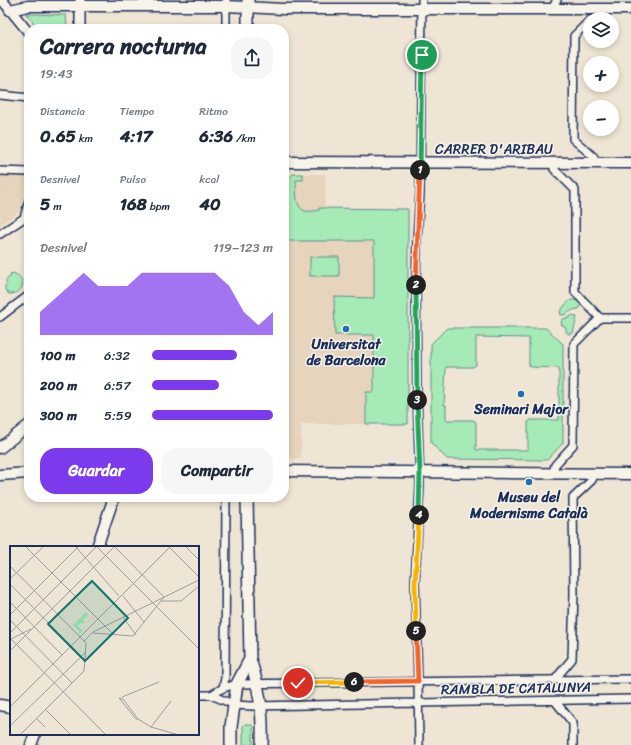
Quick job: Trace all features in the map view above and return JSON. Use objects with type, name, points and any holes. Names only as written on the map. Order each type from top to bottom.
[{"type":"main road","points":[[10,10],[28,6],[80,3],[226,3],[248,4],[272,9],[422,5],[555,5],[583,15]]},
{"type":"main road","points":[[248,4],[248,24]]},
{"type":"main road","points":[[618,12],[631,9]]},
{"type":"main road","name":"CARRER D'ARIBAU","points":[[289,162],[554,164],[631,163]]},
{"type":"main road","points":[[0,448],[24,429]]},
{"type":"main road","points":[[289,471],[420,472],[554,469],[594,473],[631,474]]},
{"type":"main road","points":[[0,475],[24,473]]},
{"type":"main road","points":[[97,546],[112,502]]},
{"type":"main road","points":[[248,502],[250,659],[258,683],[261,705],[262,745]]},
{"type":"main road","points":[[231,745],[231,727],[237,684],[250,659]]},
{"type":"main road","points":[[0,705],[10,707]]},
{"type":"main road","points":[[31,745],[35,735]]},
{"type":"street","points":[[2,0],[24,27]]},
{"type":"street","points":[[80,3],[80,24]]},
{"type":"street","points":[[226,3],[226,24]]},
{"type":"street","points":[[418,745],[415,584],[420,472],[417,395],[416,285],[420,163],[422,5]]},
{"type":"street","points":[[583,26],[574,36],[573,139],[594,157],[594,163]]},
{"type":"street","points":[[0,95],[24,97]]},
{"type":"street","points":[[554,164],[554,169],[575,190],[575,292],[600,318]]},
{"type":"street","points":[[0,171],[24,172]]},
{"type":"street","points":[[0,234],[24,218]]},
{"type":"street","points":[[0,317],[24,299]]},
{"type":"street","points":[[554,469],[573,445],[574,344],[600,318],[631,318]]},
{"type":"street","points":[[557,677],[572,659],[574,593],[573,498],[592,480],[594,473]]},
{"type":"street","points":[[223,688],[225,672],[226,502]]},
{"type":"street","name":"RAMBLA DE CATALUNYA","points":[[211,695],[223,688],[237,684],[258,683],[418,681],[557,677],[631,679]]},
{"type":"street","name":"RAMBLA DE CATALUNYA","points":[[199,695],[211,695],[235,704],[261,705],[631,699]]},
{"type":"street","points":[[555,701],[573,723],[573,745]]},
{"type":"shaded area","points":[[0,174],[24,175],[24,194],[20,211],[0,225]]},
{"type":"shaded area","name":"Universitat de Barcelona","points":[[293,174],[325,174],[325,208],[408,209],[408,424],[301,424],[301,459],[293,459],[289,455],[289,178]]},
{"type":"green space","points":[[26,14],[66,15],[67,24],[35,24]]},
{"type":"green space","points":[[293,174],[303,174],[303,180],[296,180],[296,193],[299,206],[305,211],[319,210],[319,208],[408,209],[408,424],[366,424],[366,392],[374,391],[374,335],[335,335],[334,297],[374,298],[374,241],[289,241],[289,178]]},
{"type":"green space","points":[[310,257],[339,257],[339,276],[310,276]]},
{"type":"green space","points":[[13,273],[18,275],[21,279],[22,286],[18,292],[9,294],[5,290],[7,283],[5,281],[11,276],[10,274]]},
{"type":"green space","points":[[571,300],[575,300],[581,304],[579,309],[561,315],[560,312]]},
{"type":"green space","points":[[573,315],[577,317],[573,333],[569,334],[566,332],[566,328],[561,324],[562,319]]},
{"type":"green space","points":[[447,328],[546,328],[563,344],[563,443],[547,460],[447,459],[431,443],[431,344]],"holes":[[[476,337],[529,338],[529,365],[531,367],[559,368],[559,420],[531,420],[528,422],[528,450],[476,450],[476,422],[473,420],[446,420],[446,405],[444,405],[446,367],[473,367],[476,365]]]},
{"type":"green space","points":[[245,724],[253,726],[253,745],[243,745],[243,726]]},
{"type":"place","name":"Universitat de Barcelona","points":[[346,329]]},
{"type":"place","name":"Seminari Major","points":[[521,394]]},
{"type":"place","name":"Museu del Modernisme Català","points":[[529,482]]},
{"type":"route","points":[[298,683],[418,681],[415,584],[420,484],[417,395],[416,285],[420,192],[422,55]]}]
